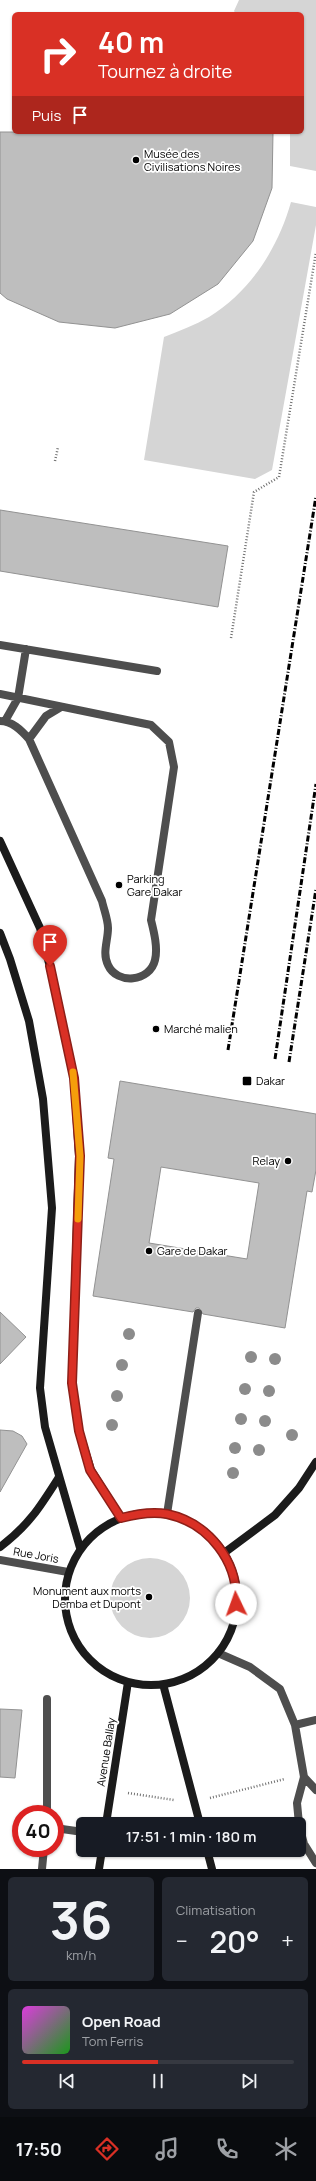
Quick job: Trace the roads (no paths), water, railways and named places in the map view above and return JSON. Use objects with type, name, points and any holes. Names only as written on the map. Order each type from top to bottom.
[{"type":"street","points":[[0,645],[157,671]]},
{"type":"street","points":[[0,694],[18,698],[61,707],[151,725],[169,742],[172,750],[174,767],[151,920],[155,941],[156,960],[150,969],[139,978],[127,980],[116,975],[108,965],[105,950],[108,928],[102,901],[29,739],[20,729],[3,721],[18,698],[26,649]]},
{"type":"street","points":[[29,739],[46,716],[61,707]]},
{"type":"street","points":[[0,841],[40,928],[53,979],[74,1078],[80,1156],[72,1383],[79,1431],[90,1470],[121,1518]]},
{"type":"street","points":[[0,933],[10,958],[29,1021],[43,1099],[52,1208],[40,1388],[45,1427],[80,1548]]},
{"type":"street","points":[[167,1514],[198,1313]]},
{"type":"street","points":[[224,1554],[275,1515],[299,1488],[316,1462]]},
{"type":"street","points":[[0,1547],[20,1532],[35,1516],[60,1477]]},
{"type":"street","points":[[144,1513],[167,1514],[189,1522],[209,1535],[224,1554],[233,1573],[237,1594],[236,1615],[229,1635],[218,1653],[203,1668],[184,1679],[163,1684],[145,1685],[128,1682],[100,1669],[88,1659],[71,1633],[64,1603],[68,1572],[80,1548],[98,1530],[121,1518],[144,1513]]},
{"type":"street","name":"Rue Joris","points":[[0,1560],[68,1572]]},
{"type":"street","points":[[218,1653],[250,1667],[280,1689],[295,1726],[304,1777],[298,1803],[299,1817]]},
{"type":"street","name":"Avenue Ballay","points":[[107,1817],[128,1682]]},
{"type":"street","points":[[163,1684],[198,1817]]},
{"type":"street","points":[[47,1699],[47,1805]]},
{"type":"street","points":[[295,1726],[316,1720]]},
{"type":"street","points":[[304,1777],[316,1790]]},
{"type":"street","points":[[64,1829],[76,1831]]},
{"type":"street","points":[[306,1847],[316,1863]]},
{"type":"street","points":[[42,1869],[43,1857]]},
{"type":"street","points":[[99,1869],[101,1857]]},
{"type":"street","points":[[209,1857],[212,1869]]},
{"type":"railway","points":[[228,1050],[316,496]]},
{"type":"railway","points":[[275,1059],[316,784]]},
{"type":"railway","points":[[289,1062],[316,889]]},
{"type":"place","name":"Musée des Civilisations Noires","points":[[136,160]]},
{"type":"place","name":"Parking Gare Dakar","points":[[119,885]]},
{"type":"place","name":"Marché malien","points":[[156,1029]]},
{"type":"place","name":"Dakar","points":[[247,1081]]},
{"type":"place","name":"Relay","points":[[288,1161]]},
{"type":"place","name":"Gare de Dakar","points":[[149,1251]]},
{"type":"place","name":"Monument aux morts Demba et Dupont","points":[[149,1597]]}]
